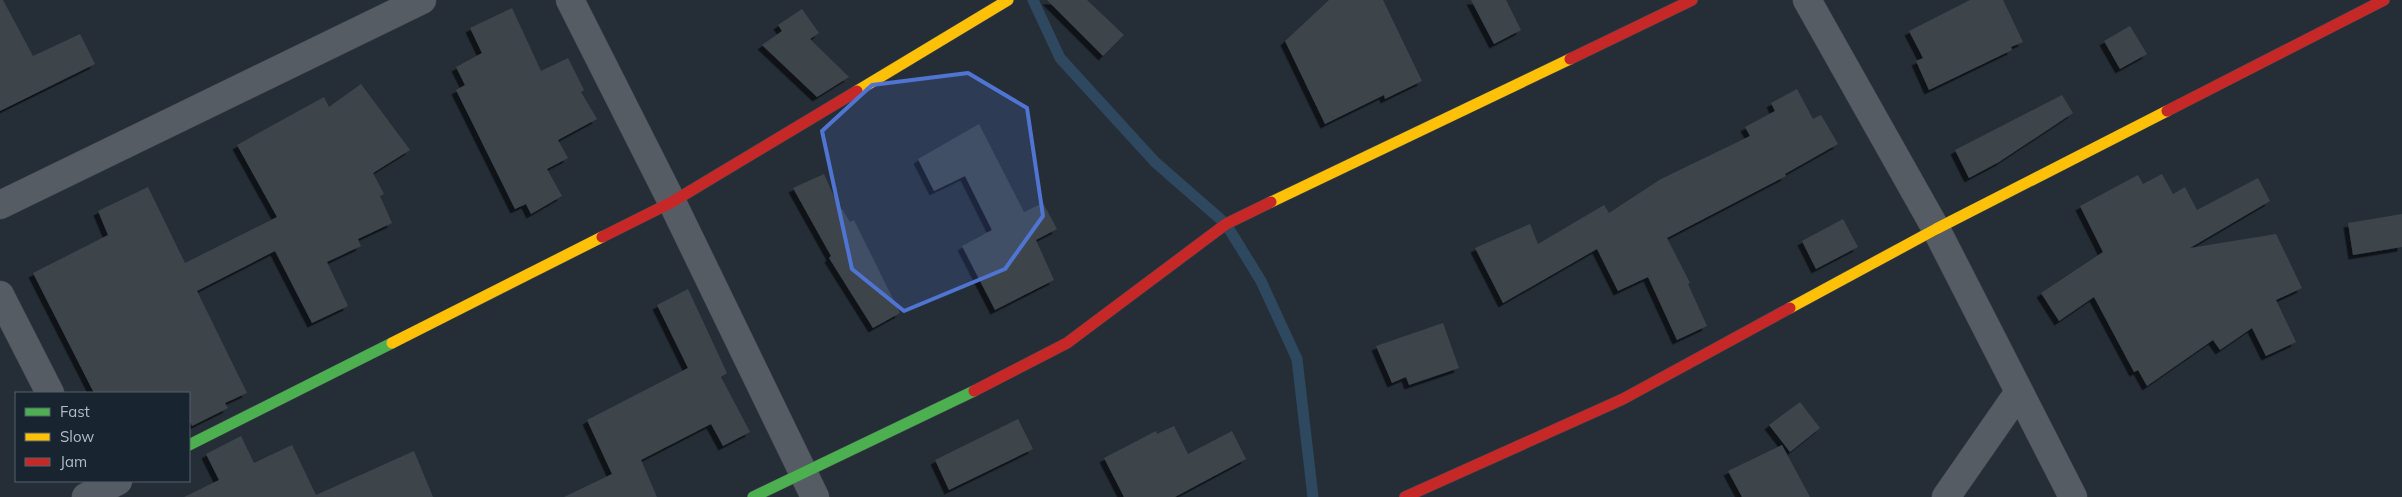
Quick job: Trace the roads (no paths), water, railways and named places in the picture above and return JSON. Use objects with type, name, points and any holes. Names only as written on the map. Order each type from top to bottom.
[{"type":"street","points":[[0,205],[422,0]]},
{"type":"street","points":[[570,0],[672,202],[815,497]]},
{"type":"street","points":[[190,444],[672,202],[1008,0]]},
{"type":"street","points":[[753,497],[987,385],[1066,343],[1226,224],[1692,0]]},
{"type":"street","points":[[1807,0],[1936,230],[2073,497]]},
{"type":"street","points":[[1405,497],[1623,399],[1936,230],[2384,0]]},
{"type":"street","points":[[0,295],[49,392]]},
{"type":"street","points":[[1946,497],[2019,392]]},
{"type":"waterway","points":[[1033,0],[1060,58],[1155,162],[1226,224],[1261,281],[1297,359],[1313,497]]}]
